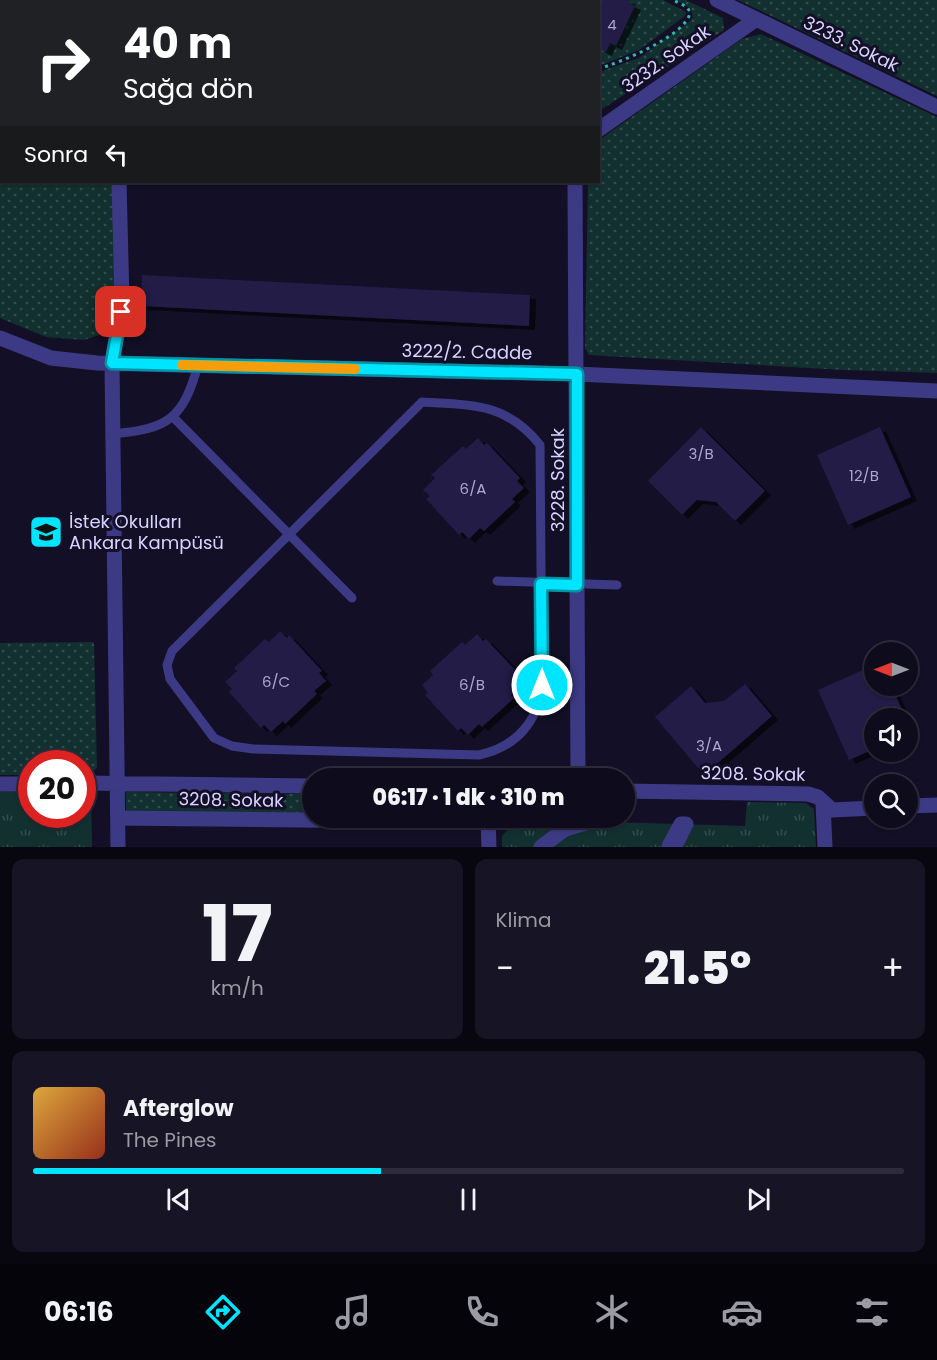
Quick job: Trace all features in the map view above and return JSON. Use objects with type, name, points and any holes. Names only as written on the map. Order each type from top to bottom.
[{"type":"street","name":"3233. Sokak","points":[[717,0],[937,107]]},
{"type":"street","name":"3232. Sokak","points":[[600,129],[755,20]]},
{"type":"street","points":[[118,847],[112,363],[122,300],[119,183]]},
{"type":"street","name":"3228. Sokak","points":[[576,183],[578,768]]},
{"type":"street","name":"3222/2. Cadde","points":[[0,338],[51,357],[112,363],[577,374],[937,391]]},
{"type":"street","name":"3208. Sokak","points":[[96,783],[302,786]]},
{"type":"street","points":[[0,784],[18,784]]},
{"type":"street","name":"3208. Sokak","points":[[635,791],[808,794],[818,796],[832,810],[864,808]]},
{"type":"street","points":[[823,802],[825,847]]},
{"type":"street","points":[[918,806],[937,805]]},
{"type":"street","name":"3208. Sokak","points":[[118,818],[302,819]]},
{"type":"street","points":[[488,828],[489,847]]},
{"type":"street","points":[[534,847],[557,828]]},
{"type":"street","points":[[542,847],[568,828]]},
{"type":"lane","points":[[113,434],[147,430],[174,418],[188,396],[198,365]]},
{"type":"lane","points":[[422,402],[481,406],[511,417],[540,445],[541,584],[541,698],[530,723],[522,734],[502,748],[467,755],[242,748],[214,738],[170,679],[167,665],[171,651],[422,402]]},
{"type":"lane","points":[[174,418],[352,598]]},
{"type":"lane","points":[[497,581],[617,585]]},
{"type":"path","points":[[600,68],[628,60],[685,24],[690,12],[687,7],[673,0]]},
{"type":"green space","points":[[630,0],[663,0],[686,12],[685,16],[639,50],[600,66],[600,49],[606,52],[610,43],[616,46],[635,7],[628,3]]},
{"type":"green space","points":[[676,0],[686,0],[723,18],[724,30],[600,110],[600,72],[639,58],[689,22],[693,17],[691,9]]},
{"type":"green space","points":[[738,0],[937,0],[937,96]]},
{"type":"green space","points":[[761,34],[937,117],[937,373],[843,370],[589,355],[585,348],[588,183],[600,183],[600,139],[742,39]]},
{"type":"green space","points":[[0,183],[113,183],[115,312],[99,335],[84,340],[46,337],[0,318]]},
{"type":"green space","points":[[94,642],[97,768],[96,750],[18,750],[18,775],[0,775],[0,643]]},
{"type":"green space","points":[[18,791],[18,828],[92,828],[92,847],[0,847],[0,792]]},
{"type":"green space","points":[[126,792],[302,794],[302,815],[126,811]]},
{"type":"green space","points":[[747,802],[806,803],[814,809],[816,847],[502,847],[502,836],[509,828],[635,828],[635,823],[745,826]]},
{"type":"building","points":[[600,0],[630,0],[628,3],[635,6],[616,46],[610,43],[606,52],[600,49]]},
{"type":"building","points":[[142,275],[530,295],[529,326],[141,306]]},
{"type":"building","points":[[701,427],[765,491],[735,521],[716,502],[697,500],[682,515],[648,481]]},
{"type":"building","points":[[880,427],[911,497],[848,525],[817,455]]},
{"type":"building","points":[[478,438],[484,445],[487,443],[520,478],[517,481],[524,488],[512,499],[515,502],[484,531],[480,528],[469,539],[462,532],[459,535],[426,499],[430,496],[423,490],[435,478],[431,475],[463,446],[466,449]]},
{"type":"building","points":[[280,631],[287,638],[289,635],[322,671],[319,673],[326,681],[314,691],[317,694],[285,724],[283,721],[271,732],[264,725],[261,728],[229,692],[232,689],[225,682],[237,671],[234,668],[265,639],[269,642]]},
{"type":"building","points":[[477,634],[483,641],[486,639],[519,674],[516,677],[523,684],[511,695],[514,698],[482,727],[479,724],[468,735],[461,728],[458,731],[425,695],[428,693],[422,685],[433,675],[430,671],[462,642],[465,645]]},
{"type":"building","points":[[864,669],[864,696],[896,696],[901,708],[864,708],[864,753],[849,760],[818,690]]},
{"type":"building","points":[[745,684],[772,716],[704,775],[655,717],[691,686],[705,703],[724,701]]},
{"type":"slow traffic","points":[[182,365],[355,369]]},
{"type":"place","name":"İstek Okulları Ankara Kampüsü","points":[[46,532]]},
{"type":"route","points":[[121,312],[112,363],[577,374],[577,585],[541,584],[542,685]]}]
